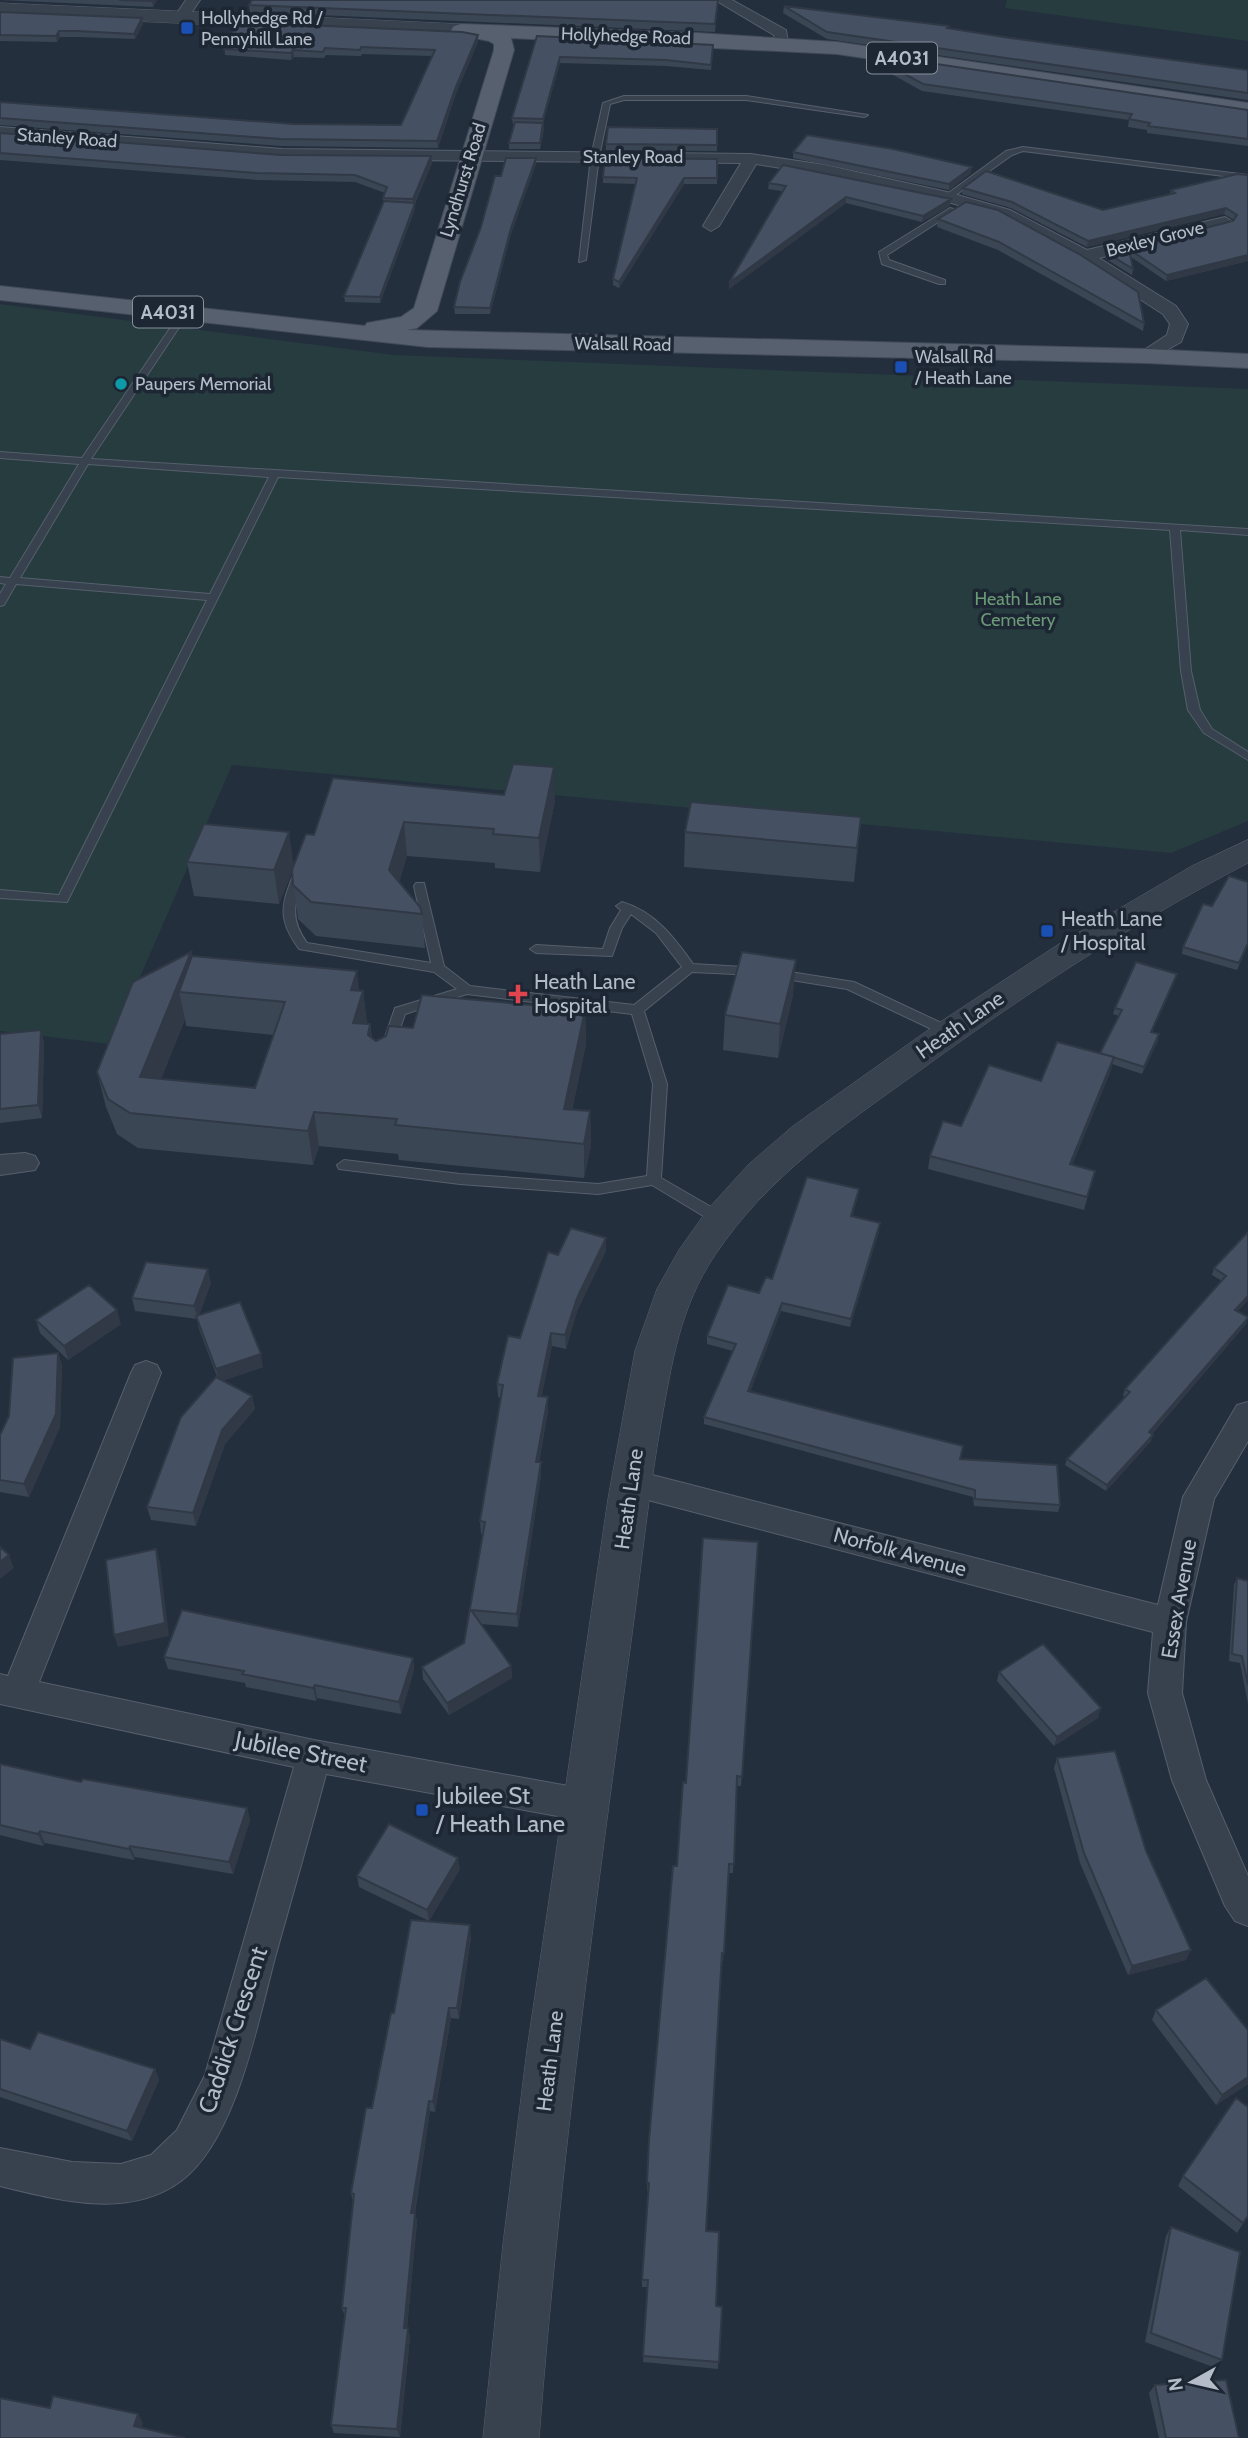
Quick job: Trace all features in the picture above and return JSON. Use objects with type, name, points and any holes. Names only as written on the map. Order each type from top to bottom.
[{"type":"main road","name":"Hollyhedge Road","points":[[461,30],[553,32],[837,48],[1248,109]]},
{"type":"main road","points":[[461,30],[496,37],[504,42],[504,50]]},
{"type":"main road","name":"A4031","points":[[504,50],[522,38],[553,32]]},
{"type":"main road","name":"Lyndhurst Road","points":[[425,311],[470,155],[504,50]]},
{"type":"main road","name":"Walsall Road","points":[[0,293],[428,340],[1147,356],[1248,361]]},
{"type":"main road","name":"A4031","points":[[335,330],[389,328],[408,323],[425,311],[438,326],[506,342]]},
{"type":"street","points":[[722,0],[781,33],[782,43]]},
{"type":"street","name":"Hollyhedge Road","points":[[0,9],[187,8],[461,30]]},
{"type":"street","name":"Stanley Road","points":[[0,132],[282,154],[751,159],[825,170],[947,197],[1004,213],[1085,256],[1170,310],[1179,324],[1175,338],[1147,356]]},
{"type":"street","points":[[711,226],[751,159]]},
{"type":"street","name":"Bexley Grove","points":[[1085,256],[1225,222]]},
{"type":"street","name":"Heath Lane","points":[[512,2438],[545,2099],[585,1805],[614,1618],[629,1482],[658,1334],[684,1274],[720,1219],[771,1161],[828,1116],[900,1068],[947,1031],[1191,879],[1248,850]]},
{"type":"street","name":"Jubilee Street","points":[[146,1373],[9,1691],[314,1755],[585,1805]]},
{"type":"street","name":"Essex Avenue","points":[[1248,1414],[1199,1497],[1170,1622],[1165,1693],[1189,1780],[1238,1894],[1248,1909]]},
{"type":"street","name":"Norfolk Avenue","points":[[629,1482],[1170,1622]]},
{"type":"street","name":"Caddick Crescent","points":[[0,2167],[85,2185],[119,2183],[151,2176],[183,2153],[205,2121],[224,2075],[314,1755]]},
{"type":"lane","points":[[582,260],[595,157],[607,103],[624,98],[746,98],[864,115]]},
{"type":"lane","points":[[947,197],[1009,153],[1023,149],[1248,177]]},
{"type":"lane","points":[[942,282],[885,262],[882,254],[966,203]]},
{"type":"lane","points":[[0,603],[85,461],[184,314]]},
{"type":"lane","points":[[0,454],[275,474],[1248,532]]},
{"type":"lane","points":[[0,894],[63,899],[275,474]]},
{"type":"lane","points":[[1175,526],[1186,671],[1194,710],[1208,731],[1248,757]]},
{"type":"lane","points":[[0,580],[214,597]]},
{"type":"lane","points":[[303,866],[288,904],[290,929],[303,946],[438,968],[467,990]]},
{"type":"lane","points":[[420,886],[438,968]]},
{"type":"lane","points":[[536,949],[608,953],[624,906],[651,920],[689,968]]},
{"type":"lane","points":[[385,1056],[400,1011],[467,990],[638,1010],[689,968],[739,968],[850,985],[947,1031]]},
{"type":"lane","points":[[638,1010],[660,1084],[654,1180]]},
{"type":"lane","points":[[344,1165],[460,1179],[598,1189],[654,1180],[720,1219]]},
{"type":"green space","points":[[1007,0],[1248,0],[1248,41],[1005,8]]},
{"type":"green space","name":"Heath Lane Cemetery","points":[[0,304],[394,355],[1248,389],[1248,821],[1171,853],[232,765],[111,1044],[0,1031]]},
{"type":"building","points":[[252,0],[718,0],[715,24],[249,5]]},
{"type":"building","points":[[784,6],[949,26],[947,28],[1010,38],[1248,70],[1248,93],[827,32]]},
{"type":"building","points":[[0,12],[142,18],[134,34],[59,31],[56,36],[0,35]]},
{"type":"building","points":[[238,22],[462,32],[478,35],[437,141],[281,139],[0,118],[0,102],[293,124],[401,125],[435,50],[361,47],[360,50],[325,48],[323,52],[293,50],[291,53],[224,49],[229,43],[224,42]]},
{"type":"building","points":[[537,36],[713,45],[711,65],[666,60],[560,57],[543,119],[512,118]]},
{"type":"building","points":[[868,54],[1248,110],[1248,139],[1148,126],[1150,123],[1129,119],[1132,114],[923,84]]},
{"type":"building","points":[[515,122],[543,123],[540,143],[509,143]]},
{"type":"building","points":[[608,127],[717,129],[717,145],[606,144]]},
{"type":"building","points":[[0,133],[281,155],[431,156],[413,199],[383,198],[387,187],[355,175],[257,173],[0,153]]},
{"type":"building","points":[[807,135],[893,149],[972,167],[949,184],[793,152]]},
{"type":"building","points":[[506,158],[536,158],[511,228],[490,308],[454,307],[495,176],[501,176]]},
{"type":"building","points":[[605,158],[717,159],[717,178],[684,178],[619,282],[613,279],[637,178],[603,177]]},
{"type":"building","points":[[783,165],[951,199],[923,216],[846,197],[729,283],[786,186],[769,183]]},
{"type":"building","points":[[986,171],[1103,210],[1175,193],[1171,190],[1237,174],[1248,175],[1248,255],[1167,275],[1129,249],[1133,269],[1107,253],[1233,221],[1237,215],[1226,208],[1088,241],[1012,202],[963,188]]},
{"type":"building","points":[[384,201],[415,203],[380,297],[344,296]]},
{"type":"building","points":[[966,202],[998,210],[1079,254],[1138,292],[1144,323],[999,242],[938,219]]},
{"type":"building","points":[[513,764],[554,767],[539,838],[493,834],[494,829],[404,822],[389,870],[420,907],[422,914],[311,902],[293,885],[292,870],[306,834],[314,835],[333,778],[504,795]]},
{"type":"building","points":[[691,802],[861,817],[857,848],[685,832]]},
{"type":"building","points":[[204,824],[289,832],[274,870],[187,862]]},
{"type":"building","points":[[1229,876],[1248,882],[1248,943],[1239,963],[1183,947],[1203,904],[1212,906]]},
{"type":"building","points":[[191,952],[140,1077],[255,1088],[285,1002],[179,992],[192,956],[357,971],[351,990],[363,991],[353,1023],[370,1024],[368,1035],[376,1041],[386,1036],[389,1026],[413,1028],[422,995],[585,1010],[564,1109],[590,1111],[584,1144],[395,1125],[397,1119],[314,1112],[308,1131],[130,1113],[108,1099],[97,1072],[133,982]]},
{"type":"building","points":[[742,952],[796,960],[780,1024],[725,1015]]},
{"type":"building","points":[[1136,962],[1177,974],[1151,1032],[1159,1034],[1144,1067],[1100,1053],[1122,1010],[1115,1008]]},
{"type":"building","points":[[41,1030],[38,1105],[0,1109],[0,1034]]},
{"type":"building","points":[[1057,1042],[1114,1057],[1070,1164],[1095,1171],[1087,1197],[930,1156],[943,1121],[961,1126],[989,1065],[1041,1081]]},
{"type":"building","points":[[807,1177],[859,1189],[851,1216],[880,1223],[851,1319],[782,1303],[748,1391],[963,1446],[960,1459],[1057,1465],[1060,1505],[975,1499],[975,1490],[704,1417],[736,1344],[707,1336],[728,1285],[759,1293],[766,1277],[772,1279]]},
{"type":"building","points":[[571,1228],[606,1238],[577,1298],[565,1335],[551,1333],[538,1396],[548,1397],[536,1462],[541,1462],[517,1614],[471,1610],[511,1666],[447,1703],[422,1667],[464,1643],[485,1522],[480,1521],[503,1385],[497,1384],[508,1336],[520,1338],[548,1252],[558,1255]]},
{"type":"building","points":[[1248,1232],[1248,1296],[1235,1310],[1248,1318],[1149,1432],[1153,1435],[1107,1485],[1067,1459],[1130,1392],[1125,1389],[1226,1276],[1214,1268]]},
{"type":"building","points":[[146,1262],[208,1269],[194,1306],[132,1298]]},
{"type":"building","points":[[89,1285],[117,1310],[64,1346],[36,1320]]},
{"type":"building","points":[[240,1302],[261,1354],[216,1369],[196,1316]]},
{"type":"building","points":[[58,1353],[56,1414],[24,1484],[0,1480],[0,1435],[9,1416],[13,1358]]},
{"type":"building","points":[[216,1377],[252,1396],[222,1430],[193,1513],[147,1507],[181,1417]]},
{"type":"building","points":[[703,1538],[758,1542],[742,1777],[737,1776],[734,1864],[729,1864],[722,1953],[706,2231],[719,2232],[716,2306],[722,2307],[719,2362],[643,2356],[648,2280],[642,2280],[649,2183],[649,2140],[673,1866],[677,1866],[683,1782],[686,1783]]},
{"type":"building","points":[[0,1547],[9,1555],[0,1562]]},
{"type":"building","points":[[156,1549],[165,1623],[114,1635],[106,1560]]},
{"type":"building","points":[[1237,1578],[1248,1581],[1248,1685],[1242,1656],[1232,1654]]},
{"type":"building","points":[[182,1610],[413,1658],[399,1702],[242,1674],[244,1671],[164,1657]]},
{"type":"building","points":[[1043,1644],[1101,1708],[1057,1737],[999,1672]]},
{"type":"building","points":[[1115,1751],[1146,1851],[1191,1950],[1132,1966],[1084,1853],[1057,1758]]},
{"type":"building","points":[[0,1764],[81,1782],[83,1779],[247,1808],[229,1862],[130,1846],[129,1849],[40,1831],[38,1834],[0,1825]]},
{"type":"building","points":[[389,1824],[458,1858],[427,1910],[357,1876]]},
{"type":"building","points":[[411,1920],[470,1925],[457,2008],[449,2008],[433,2102],[429,2101],[411,2213],[415,2213],[404,2328],[408,2328],[397,2429],[331,2425],[346,2308],[342,2308],[354,2194],[351,2193],[366,2108],[372,2108],[391,2013],[394,2013]]},
{"type":"building","points":[[1206,1978],[1248,2030],[1248,2077],[1222,2095],[1156,2010]]},
{"type":"building","points":[[38,2032],[155,2069],[127,2131],[0,2089],[0,2039],[30,2049]]},
{"type":"building","points":[[1236,2098],[1248,2107],[1248,2216],[1243,2223],[1183,2176]]},
{"type":"building","points":[[1171,2227],[1240,2252],[1222,2360],[1151,2333]]},
{"type":"building","points":[[1226,2380],[1239,2438],[1166,2438],[1155,2385]]},
{"type":"building","points":[[53,2396],[138,2414],[134,2426],[185,2438],[0,2438],[0,2398],[50,2408]]},
{"type":"place","name":"Hollyhedge Rd / Pennyhill Lane","points":[[187,28]]},
{"type":"place","name":"Walsall Rd / Heath Lane","points":[[901,367]]},
{"type":"place","name":"Paupers Memorial","points":[[121,384]]},
{"type":"place","name":"Heath Lane / Hospital","points":[[1047,931]]},
{"type":"place","name":"Heath Lane Hospital","points":[[518,994]]},
{"type":"place","name":"Jubilee St / Heath Lane","points":[[422,1810]]}]
